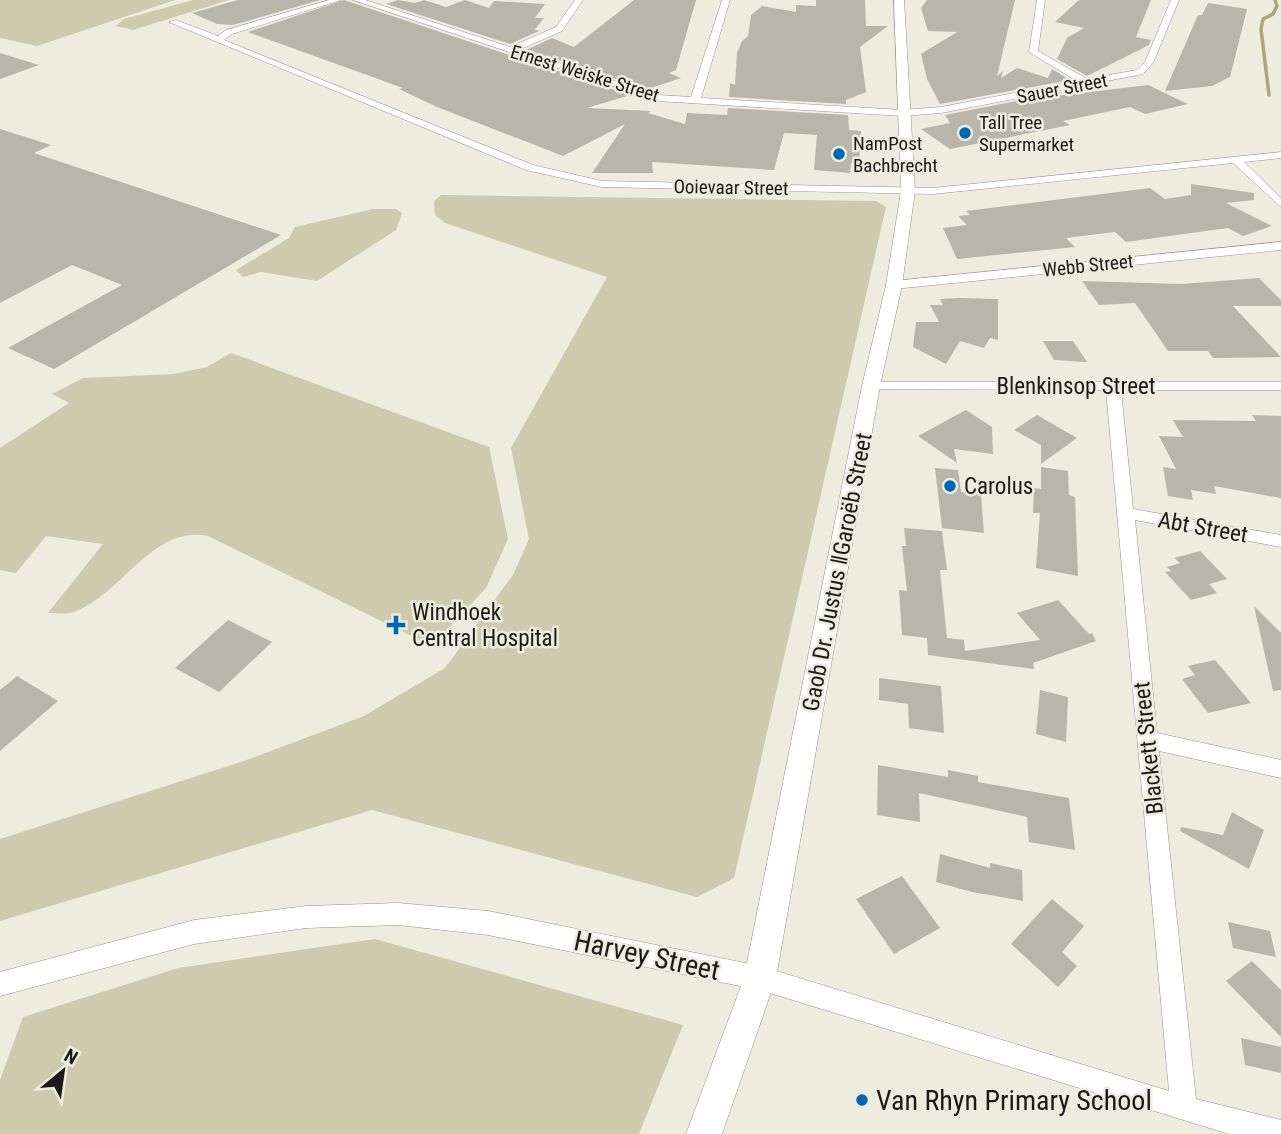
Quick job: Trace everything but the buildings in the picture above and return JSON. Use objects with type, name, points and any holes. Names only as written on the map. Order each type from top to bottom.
[{"type":"street","points":[[219,39],[229,32],[337,0]]},
{"type":"street","name":"Ernest Weiske Street","points":[[357,0],[635,93],[695,101],[903,113]]},
{"type":"street","points":[[511,50],[559,29],[579,0]]},
{"type":"street","points":[[695,101],[726,0]]},
{"type":"street","name":"Gaob Dr. Justus ǁGaroëb Street","points":[[704,1134],[760,978],[871,386],[894,285],[908,191],[899,0]]},
{"type":"street","points":[[1041,0],[1034,52],[1087,83]]},
{"type":"street","name":"Sauer Street","points":[[903,113],[941,110],[1087,83],[1144,69],[1175,0]]},
{"type":"street","name":"Ooievaar Street","points":[[173,22],[530,168],[602,184],[908,191],[1281,155]]},
{"type":"street","points":[[1236,160],[1281,204]]},
{"type":"street","name":"Webb Street","points":[[894,285],[1281,246]]},
{"type":"street","name":"Blenkinsop Street","points":[[871,386],[1281,387]]},
{"type":"street","name":"Blackett Street","points":[[1113,386],[1184,1109]]},
{"type":"street","name":"Abt Street","points":[[1125,513],[1281,541]]},
{"type":"street","points":[[1147,740],[1281,769]]},
{"type":"street","name":"Harvey Street","points":[[0,984],[194,932],[306,917],[397,914],[488,923],[760,978],[1184,1109],[1280,1134]]},
{"type":"shaded area","points":[[0,0],[175,0],[37,46],[0,38]]},
{"type":"shaded area","points":[[193,0],[229,0],[133,30],[116,26],[124,19]]},
{"type":"shaded area","points":[[441,195],[876,201],[886,207],[734,878],[697,897],[372,810],[0,921],[0,839],[244,761],[364,716],[445,668],[513,575],[529,539],[511,448],[607,277],[445,223],[435,215],[434,201]]},
{"type":"shaded area","points":[[373,209],[396,209],[402,213],[396,230],[317,281],[261,272],[243,277],[236,270],[289,238],[295,227]]},
{"type":"shaded area","points":[[231,353],[489,447],[508,539],[486,588],[432,646],[208,536],[188,535],[169,541],[152,551],[105,593],[70,613],[48,613],[103,544],[46,536],[16,573],[0,570],[0,448],[69,403],[52,394],[83,378],[174,374],[207,367]]},
{"type":"shaded area","points":[[375,939],[683,1025],[639,1134],[0,1134],[0,1080],[23,1017],[178,968]]},
{"type":"waterway","points":[[1269,95],[1261,29],[1263,19],[1273,14],[1277,6],[1275,0]]},
{"type":"place","name":"Tall Tree Supermarket","points":[[965,133]]},
{"type":"place","name":"NamPost Bachbrecht","points":[[839,154]]},
{"type":"place","name":"Carolus","points":[[950,486]]},
{"type":"place","name":"Windhoek Central Hospital","points":[[396,625]]},
{"type":"place","name":"Van Rhyn Primary School","points":[[862,1100]]}]
